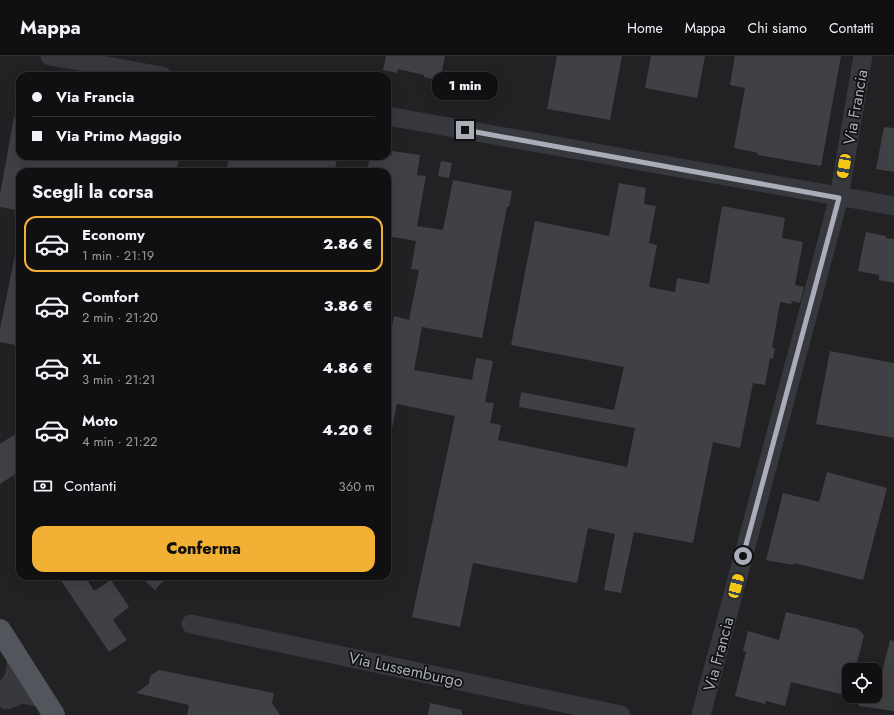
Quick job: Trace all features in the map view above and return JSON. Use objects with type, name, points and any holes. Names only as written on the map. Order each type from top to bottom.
[{"type":"main road","points":[[0,630],[49,706]]},
{"type":"street","points":[[50,56],[140,72]]},
{"type":"street","name":"Via Francia","points":[[701,715],[839,198],[863,56]]},
{"type":"street","points":[[391,117],[839,198],[894,206]]},
{"type":"street","name":"Via Lussemburgo","points":[[191,624],[622,715]]},
{"type":"street","points":[[16,655],[15,676],[4,696],[22,694],[49,706]]},
{"type":"shaded area","points":[[0,56],[894,56],[894,715],[0,715]]},
{"type":"building","points":[[386,56],[445,56],[440,81],[424,77],[424,75],[398,69],[397,73],[383,70]]},
{"type":"building","points":[[557,56],[622,56],[610,120],[547,109]]},
{"type":"building","points":[[651,56],[705,56],[697,98],[645,88]]},
{"type":"building","points":[[735,56],[841,56],[821,166],[758,155],[758,153],[734,148],[745,88],[730,85]]},
{"type":"building","points":[[14,117],[16,117],[16,160],[179,160],[177,168],[16,168],[16,210],[0,207],[0,195]]},
{"type":"building","points":[[884,127],[894,128],[894,172],[876,169]]},
{"type":"building","points":[[392,151],[420,155],[417,175],[426,176],[417,226],[443,230],[453,180],[512,191],[509,207],[507,207],[482,338],[422,327],[414,370],[472,380],[476,358],[493,361],[485,402],[494,403],[490,423],[501,425],[498,440],[627,467],[635,428],[519,407],[521,392],[614,410],[624,367],[511,345],[535,221],[609,236],[619,183],[646,188],[644,204],[656,206],[649,243],[657,245],[649,287],[675,292],[677,278],[709,284],[722,206],[785,218],[782,238],[803,242],[795,285],[804,287],[800,303],[792,301],[791,304],[780,302],[772,348],[775,348],[773,359],[770,358],[765,385],[753,383],[740,448],[713,442],[693,543],[634,532],[621,593],[604,590],[615,534],[588,528],[577,583],[473,563],[460,627],[412,617],[455,416],[397,404],[391,428],[391,331],[394,316],[409,320],[419,270],[411,269],[416,241],[391,237],[391,168],[368,168],[369,160],[391,160]]},
{"type":"building","points":[[228,160],[337,160],[335,168],[227,168]]},
{"type":"building","points":[[441,161],[452,163],[449,178],[438,176]]},
{"type":"building","points":[[866,232],[894,239],[894,283],[879,280],[879,275],[858,271]]},
{"type":"building","points":[[16,255],[16,345],[0,342],[0,329]]},
{"type":"building","points":[[830,351],[894,363],[894,438],[816,424]]},
{"type":"building","points":[[16,434],[16,474],[0,484],[0,444]]},
{"type":"building","points":[[827,472],[887,488],[863,580],[794,563],[793,565],[766,560],[783,493],[819,502]]},
{"type":"building","points":[[61,580],[87,580],[94,591],[111,580],[129,607],[113,620],[127,640],[109,652]]},
{"type":"building","points":[[144,580],[164,580],[155,590]]},
{"type":"building","points":[[786,612],[858,629],[864,635],[857,663],[842,663],[842,694],[791,682],[785,706],[766,701],[765,704],[735,696],[746,652],[743,651],[748,631],[779,640]]},
{"type":"building","points":[[890,640],[894,641],[894,711],[859,706],[859,703],[882,703],[882,672]]},
{"type":"building","points":[[159,670],[274,693],[272,703],[280,715],[187,715],[189,705],[136,693],[149,684],[150,676]]},
{"type":"building","points":[[430,703],[462,710],[462,715],[428,715]]},
{"type":"route","points":[[465,130],[839,198],[743,556]]}]
